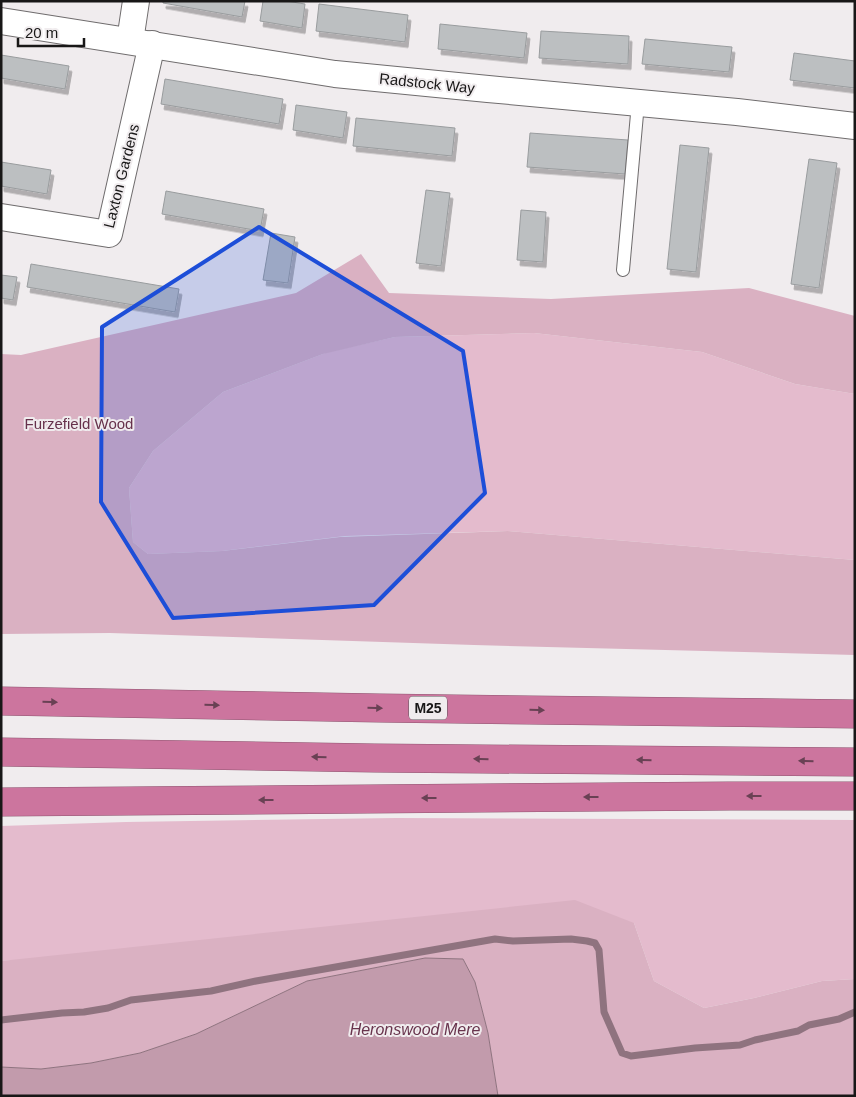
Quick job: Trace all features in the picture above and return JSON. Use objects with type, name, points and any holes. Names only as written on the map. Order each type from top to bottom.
[{"type":"highway","name":"M25","points":[[1,701],[855,714]]},
{"type":"highway","points":[[1,752],[855,762]]},
{"type":"highway","points":[[1,802],[855,796]]},
{"type":"street","points":[[136,1],[141,43]]},
{"type":"street","name":"Radstock Way","points":[[1,21],[335,74],[738,112],[855,126]]},
{"type":"street","name":"Laxton Gardens","points":[[1,217],[109,234],[141,43]]},
{"type":"lane","points":[[623,270],[638,103]]},
{"type":"highlighted area","points":[[259,227],[463,351],[485,493],[374,605],[173,618],[101,502],[102,327]]},
{"type":"shaded area","points":[[534,333],[702,352],[795,384],[855,394],[855,560],[508,531],[345,536],[222,551],[148,554],[133,542],[129,488],[153,451],[223,392],[328,352],[395,337]]},
{"type":"shaded area","points":[[396,818],[855,820],[855,979],[822,981],[704,1008],[654,981],[634,923],[1,961],[1,826]]},
{"type":"green space","name":"Furzefield Wood","points":[[361,254],[389,293],[551,299],[749,288],[855,316],[855,394],[795,384],[702,352],[534,333],[395,337],[323,354],[223,392],[153,451],[129,488],[133,542],[148,554],[222,551],[340,537],[508,531],[855,560],[855,655],[110,633],[1,634],[1,354],[21,355],[296,293]]},
{"type":"green space","points":[[575,900],[634,923],[654,981],[704,1008],[822,981],[855,979],[855,1096],[498,1096],[488,1033],[475,982],[463,959],[425,958],[307,981],[196,1034],[140,1053],[91,1063],[41,1069],[1,1067],[1,961]]},
{"type":"water","name":"Heronswood Mere","points":[[425,958],[463,959],[475,982],[488,1033],[498,1096],[1,1096],[1,1067],[41,1069],[91,1063],[140,1053],[196,1034],[307,981]]},
{"type":"building","points":[[163,1],[245,1],[242,17],[163,3]]},
{"type":"building","points":[[263,1],[286,1],[305,4],[302,28],[260,21]]},
{"type":"building","points":[[319,4],[408,15],[405,42],[316,31]]},
{"type":"building","points":[[440,24],[527,33],[524,58],[438,49]]},
{"type":"building","points":[[541,31],[629,36],[628,64],[539,58]]},
{"type":"building","points":[[645,39],[732,47],[729,72],[642,64]]},
{"type":"building","points":[[794,53],[855,61],[855,88],[790,80]]},
{"type":"building","points":[[1,55],[69,66],[65,89],[1,78]]},
{"type":"building","points":[[165,79],[283,99],[279,124],[161,104]]},
{"type":"building","points":[[296,105],[347,112],[343,138],[293,130]]},
{"type":"building","points":[[356,118],[455,128],[452,156],[353,146]]},
{"type":"building","points":[[530,133],[628,140],[625,174],[527,167]]},
{"type":"building","points":[[680,145],[709,148],[696,272],[667,269]]},
{"type":"building","points":[[809,159],[837,163],[819,288],[791,284]]},
{"type":"building","points":[[1,162],[51,170],[47,194],[1,186]]},
{"type":"building","points":[[426,190],[450,193],[441,266],[416,263]]},
{"type":"building","points":[[166,191],[264,209],[260,231],[162,214]]},
{"type":"building","points":[[521,210],[546,212],[543,262],[517,260]]},
{"type":"building","points":[[271,233],[295,237],[288,283],[263,280]]},
{"type":"building","points":[[31,264],[179,289],[175,312],[27,287]]},
{"type":"building","points":[[1,275],[17,277],[13,300],[1,298]]},
{"type":"waterway","points":[[1,1020],[84,1012],[108,1008],[131,1000],[211,991],[256,981],[495,939],[513,941],[571,939],[595,943],[599,950],[604,1012],[622,1053],[631,1056],[695,1048],[740,1045],[798,1031],[809,1025],[839,1019],[855,1012]]}]
